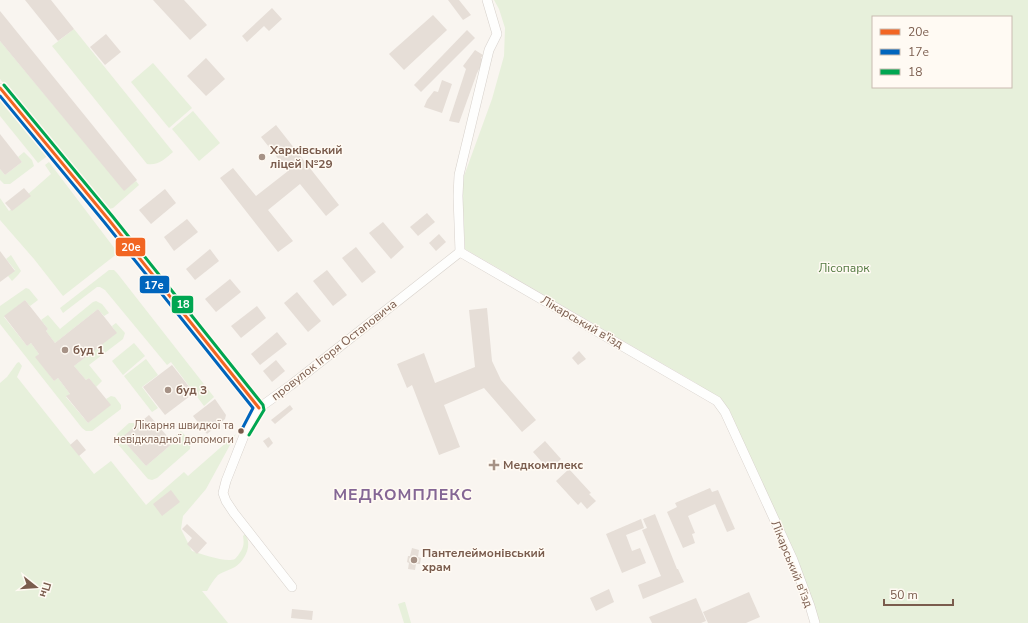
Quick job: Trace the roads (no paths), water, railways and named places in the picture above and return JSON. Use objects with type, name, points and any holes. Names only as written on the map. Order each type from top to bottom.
[{"type":"street","points":[[460,252],[458,196],[459,175],[489,50],[497,34],[487,0]]},
{"type":"street","points":[[0,88],[109,220],[259,408]]},
{"type":"street","name":"провулок Ігоря Остаповича","points":[[292,587],[234,513],[226,501],[223,493],[226,481],[245,433],[259,408],[304,375],[460,252]]},
{"type":"street","name":"Лікарський в'їзд","points":[[460,252],[705,393],[716,401],[725,412],[793,560],[815,623]]},
{"type":"place","name":"Харківський ліцей №29","points":[[262,157]]},
{"type":"place","name":"буд 1","points":[[65,350]]},
{"type":"place","name":"буд 3","points":[[168,390]]},
{"type":"place","name":"Лікарня швидкої та невідкладної допомоги","points":[[241,431]]},
{"type":"place","name":"Медкомплекс","points":[[494,465]]},
{"type":"place","name":"Пантелеймонівський храм","points":[[414,560]]},
{"type":"district","name":"МЕДКОМПЛЕКС","points":[[403,495]]},
{"type":"park label","name":"Лісопарк","points":[[844,268]]}]
